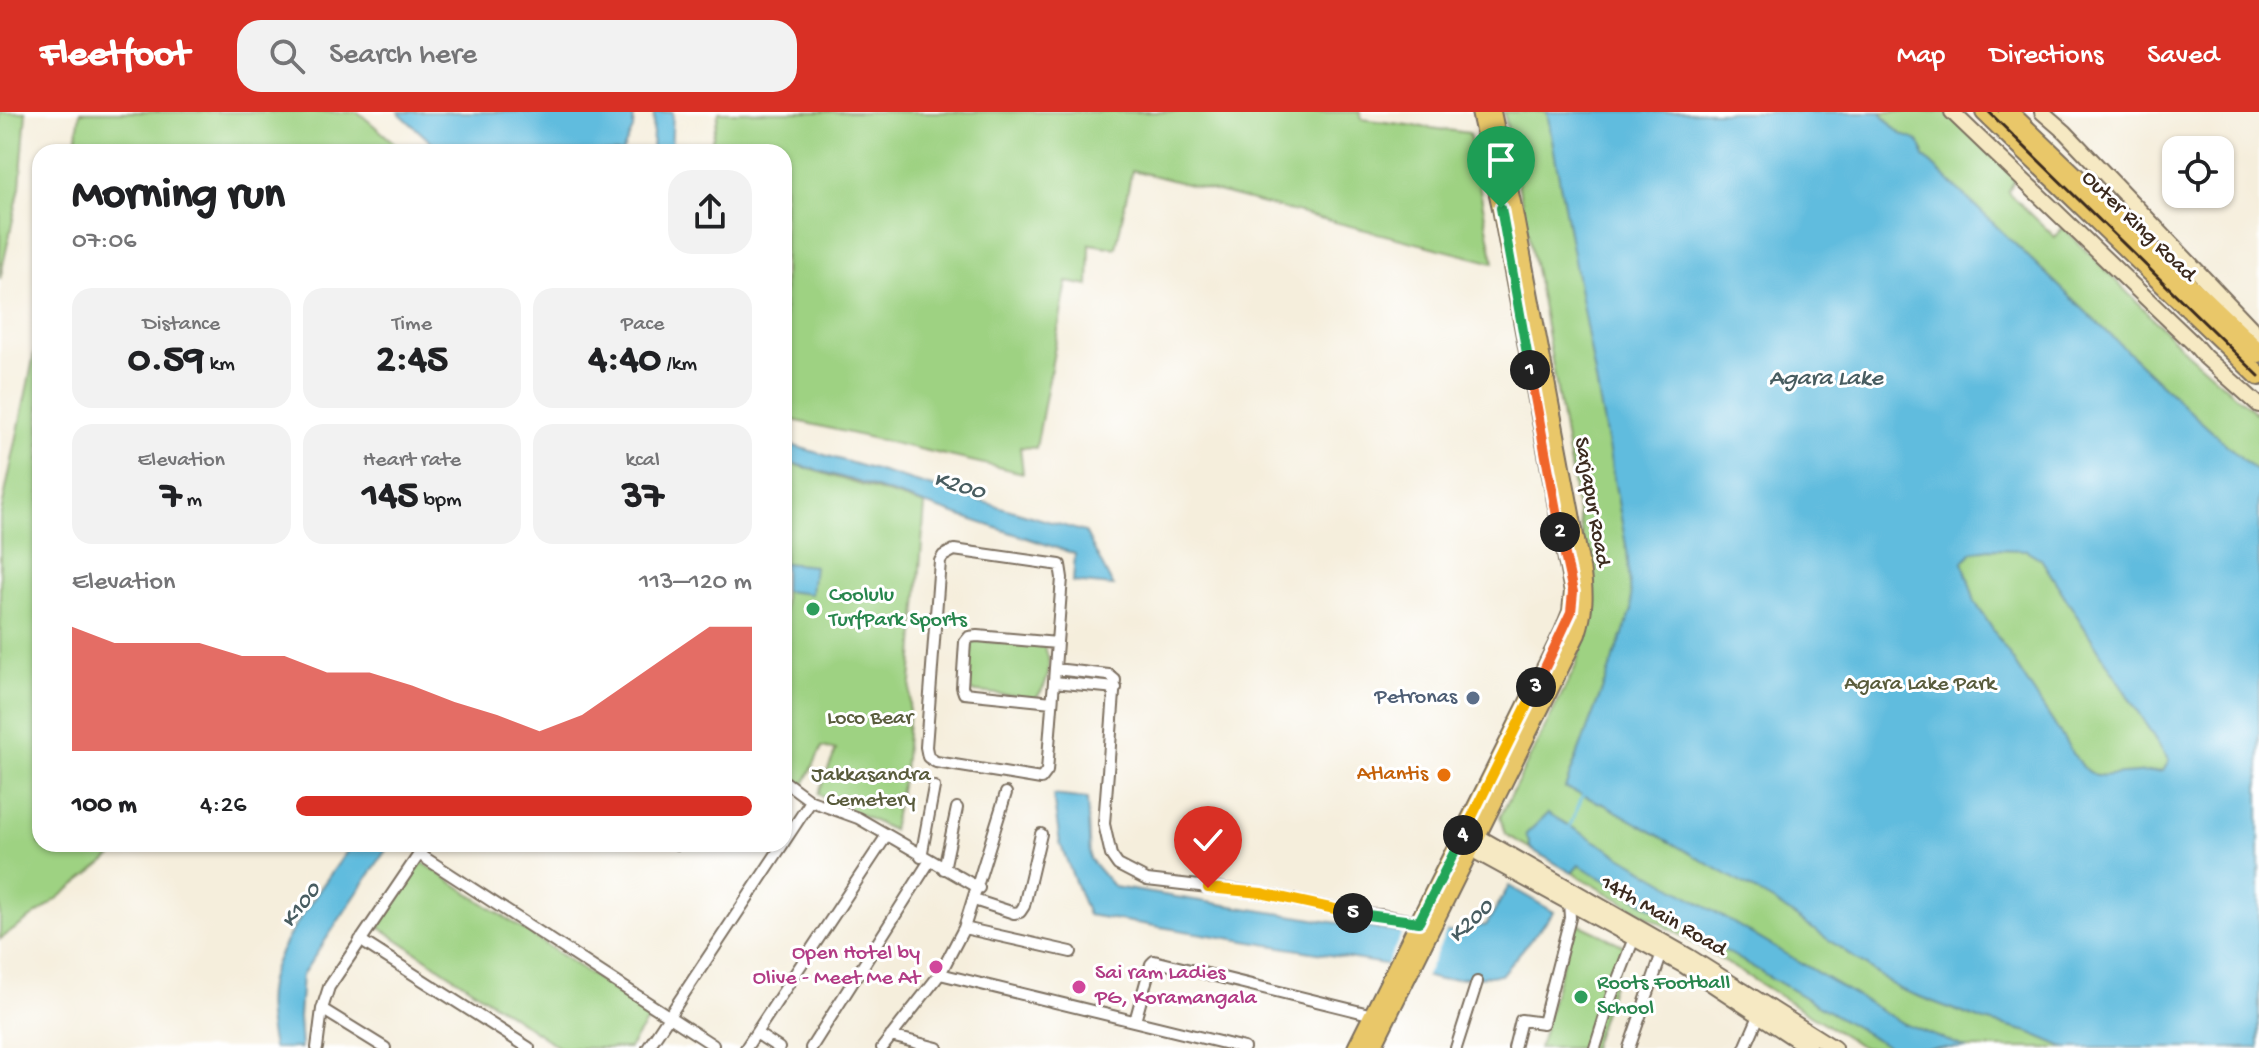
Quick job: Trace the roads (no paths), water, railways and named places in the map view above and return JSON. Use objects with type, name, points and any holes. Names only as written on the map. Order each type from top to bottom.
[{"type":"highway","name":"Outer Ring Road","points":[[1985,112],[2254,343]]},
{"type":"highway","name":"Outer Ring Road","points":[[2008,112],[2254,343],[2259,376]]},
{"type":"main road","name":"Sarjapur Road","points":[[1372,1048],[1422,925],[1577,634],[1584,613],[1581,567],[1518,269],[1480,112]]},
{"type":"main road","name":"Sarjapur Road","points":[[1492,112],[1518,269]]},
{"type":"main road","name":"Sarjapur Road","points":[[1356,1048],[1400,974]]},
{"type":"street","points":[[1952,112],[2205,357],[2259,405]]},
{"type":"street","points":[[2042,112],[2065,132],[2254,343]]},
{"type":"street","points":[[954,550],[1060,565],[1062,578],[1057,643],[1047,771],[1041,779],[936,762],[928,757],[943,556],[954,550]]},
{"type":"street","points":[[1052,702],[964,693],[965,642],[969,637],[977,636],[1057,643]]},
{"type":"street","points":[[1055,669],[1109,675],[1115,680],[1104,824],[1111,855],[1118,865],[1147,880],[1261,893],[1422,925]]},
{"type":"street","points":[[1054,682],[1116,688]]},
{"type":"street","points":[[792,787],[811,801],[858,818],[979,888]]},
{"type":"street","points":[[811,1048],[925,859],[934,787]]},
{"type":"street","points":[[882,1048],[940,974],[964,928],[979,888],[1006,793]]},
{"type":"street","points":[[792,830],[811,801]]},
{"type":"street","points":[[944,869],[957,808]]},
{"type":"street","points":[[974,900],[1014,913],[1020,912],[1041,834]]},
{"type":"street","points":[[746,1048],[887,835]]},
{"type":"street","name":"14th Main Road","points":[[1468,839],[1662,953],[1807,1047]]},
{"type":"street","points":[[317,1048],[322,1009],[329,987],[420,852]]},
{"type":"street","points":[[426,852],[713,1045]]},
{"type":"street","points":[[648,1048],[777,852]]},
{"type":"street","points":[[1514,1048],[1521,1020],[1543,1023],[1570,918],[1567,896]]},
{"type":"street","name":"14th Main Road","points":[[1567,896],[1688,956],[1834,1048]]},
{"type":"street","points":[[964,928],[1071,952]]},
{"type":"street","points":[[1595,1048],[1634,938]]},
{"type":"street","points":[[360,940],[529,1048]]},
{"type":"street","points":[[1629,1048],[1662,953]]},
{"type":"street","points":[[1135,1021],[1154,961],[1373,1015]]},
{"type":"street","points":[[940,974],[1244,1048]]},
{"type":"street","points":[[1456,1048],[1477,982]]},
{"type":"street","points":[[322,1009],[385,1048]]},
{"type":"street","points":[[1745,1048],[1759,1016]]},
{"type":"street","points":[[756,1033],[779,1048]]},
{"type":"street","points":[[891,1036],[937,1048]]},
{"type":"water","points":[[398,112],[634,112],[633,129],[626,144],[433,144]]},
{"type":"water","points":[[654,112],[673,112],[671,144],[652,144]]},
{"type":"water","name":"Agara Lake","points":[[1547,112],[1881,112],[1899,132],[1918,142],[1924,157],[2259,474],[2259,1048],[2066,1048],[2028,1032],[1981,1020],[1899,989],[1773,901],[1605,805],[1565,788],[1632,610],[1627,551]],"holes":[[[2026,550],[2041,559],[2169,761],[2163,771],[2096,776],[2082,767],[1975,602],[1963,562],[1972,552]]]},
{"type":"water","points":[[792,445],[1085,532],[1113,586],[1073,582],[1075,554],[792,463]]},
{"type":"water","points":[[792,564],[814,566],[811,594],[792,592]]},
{"type":"water","points":[[1053,795],[1087,799],[1090,859],[1114,887],[1400,933],[1452,932],[1486,925],[1509,886],[1554,912],[1501,975],[1438,980],[1384,964],[1088,915],[1060,843]]},
{"type":"water","points":[[1548,813],[1904,1024],[1967,1048],[1891,1048],[1579,865],[1572,873],[1531,849],[1526,834]]},
{"type":"water","name":"K100","points":[[346,852],[385,852],[302,975],[299,1017],[301,1048],[273,1048],[267,1001],[269,985],[281,950]]},
{"type":"waterway","name":"K200","points":[[1569,828],[1583,795]]},
{"type":"railway","points":[[1989,112],[2259,376]]},
{"type":"place","name":"Coolulu TurfPark Sports","points":[[813,609]]},
{"type":"place","name":"Petronas","points":[[1473,698]]},
{"type":"place","name":"Atlantis","points":[[1444,775]]},
{"type":"place","name":"Open Hotel by Olive - Meet Me At","points":[[936,967]]},
{"type":"place","name":"Sai ram Ladies PG, Koramangala","points":[[1079,987]]},
{"type":"place","name":"Roots Football School","points":[[1581,997]]},
{"type":"park label","name":"Agara Lake Park","points":[[1920,685]]},
{"type":"park label","name":"Loco Bear","points":[[870,719]]},
{"type":"park label","name":"Jakkasandra Cemetery","points":[[871,788]]}]
